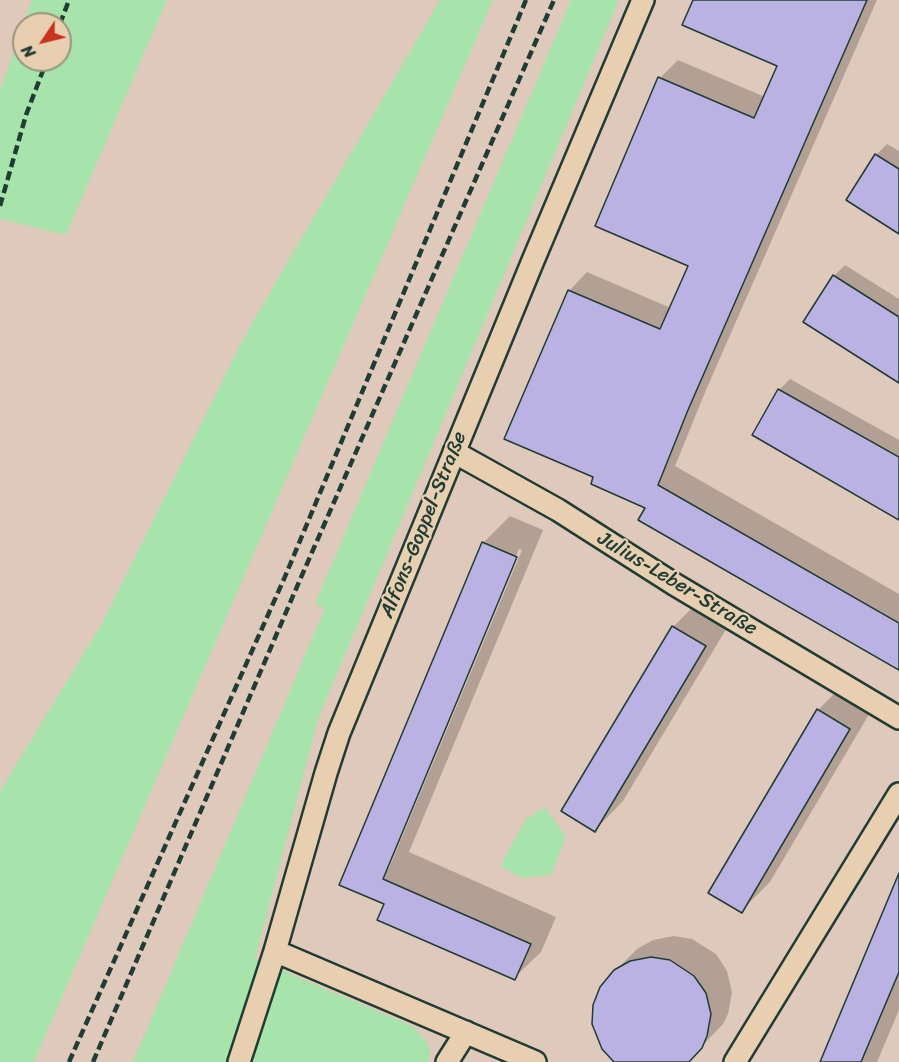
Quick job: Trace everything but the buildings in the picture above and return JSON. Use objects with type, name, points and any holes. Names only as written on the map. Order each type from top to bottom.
[{"type":"street","name":"Alfons-Goppel-Straße","points":[[239,1062],[275,951],[339,734],[643,0]]},
{"type":"street","name":"Julius-Leber-Straße","points":[[454,452],[558,510],[674,584],[899,718]]},
{"type":"street","points":[[735,1062],[899,794]]},
{"type":"street","points":[[275,951],[535,1062]]},
{"type":"street","points":[[447,1062],[466,1032]]},
{"type":"green space","points":[[32,0],[167,0],[66,235],[0,219],[0,90],[12,56],[12,72],[72,72],[72,12],[28,12]]},
{"type":"green space","points":[[440,0],[493,0],[34,1062],[0,1062],[0,791],[100,627],[243,339]]},
{"type":"green space","points":[[571,0],[619,0],[318,719],[255,959],[414,1027],[428,1044],[430,1054],[428,1062],[133,1062],[325,608],[315,604]]},
{"type":"green space","points":[[545,807],[566,837],[551,875],[522,878],[500,866],[526,819]]},
{"type":"railway","points":[[64,12],[69,0]]},
{"type":"railway","points":[[69,1062],[284,579],[526,0]]},
{"type":"railway","points":[[93,1062],[299,582],[554,0]]},
{"type":"railway","points":[[0,206],[26,115],[42,72]]}]
